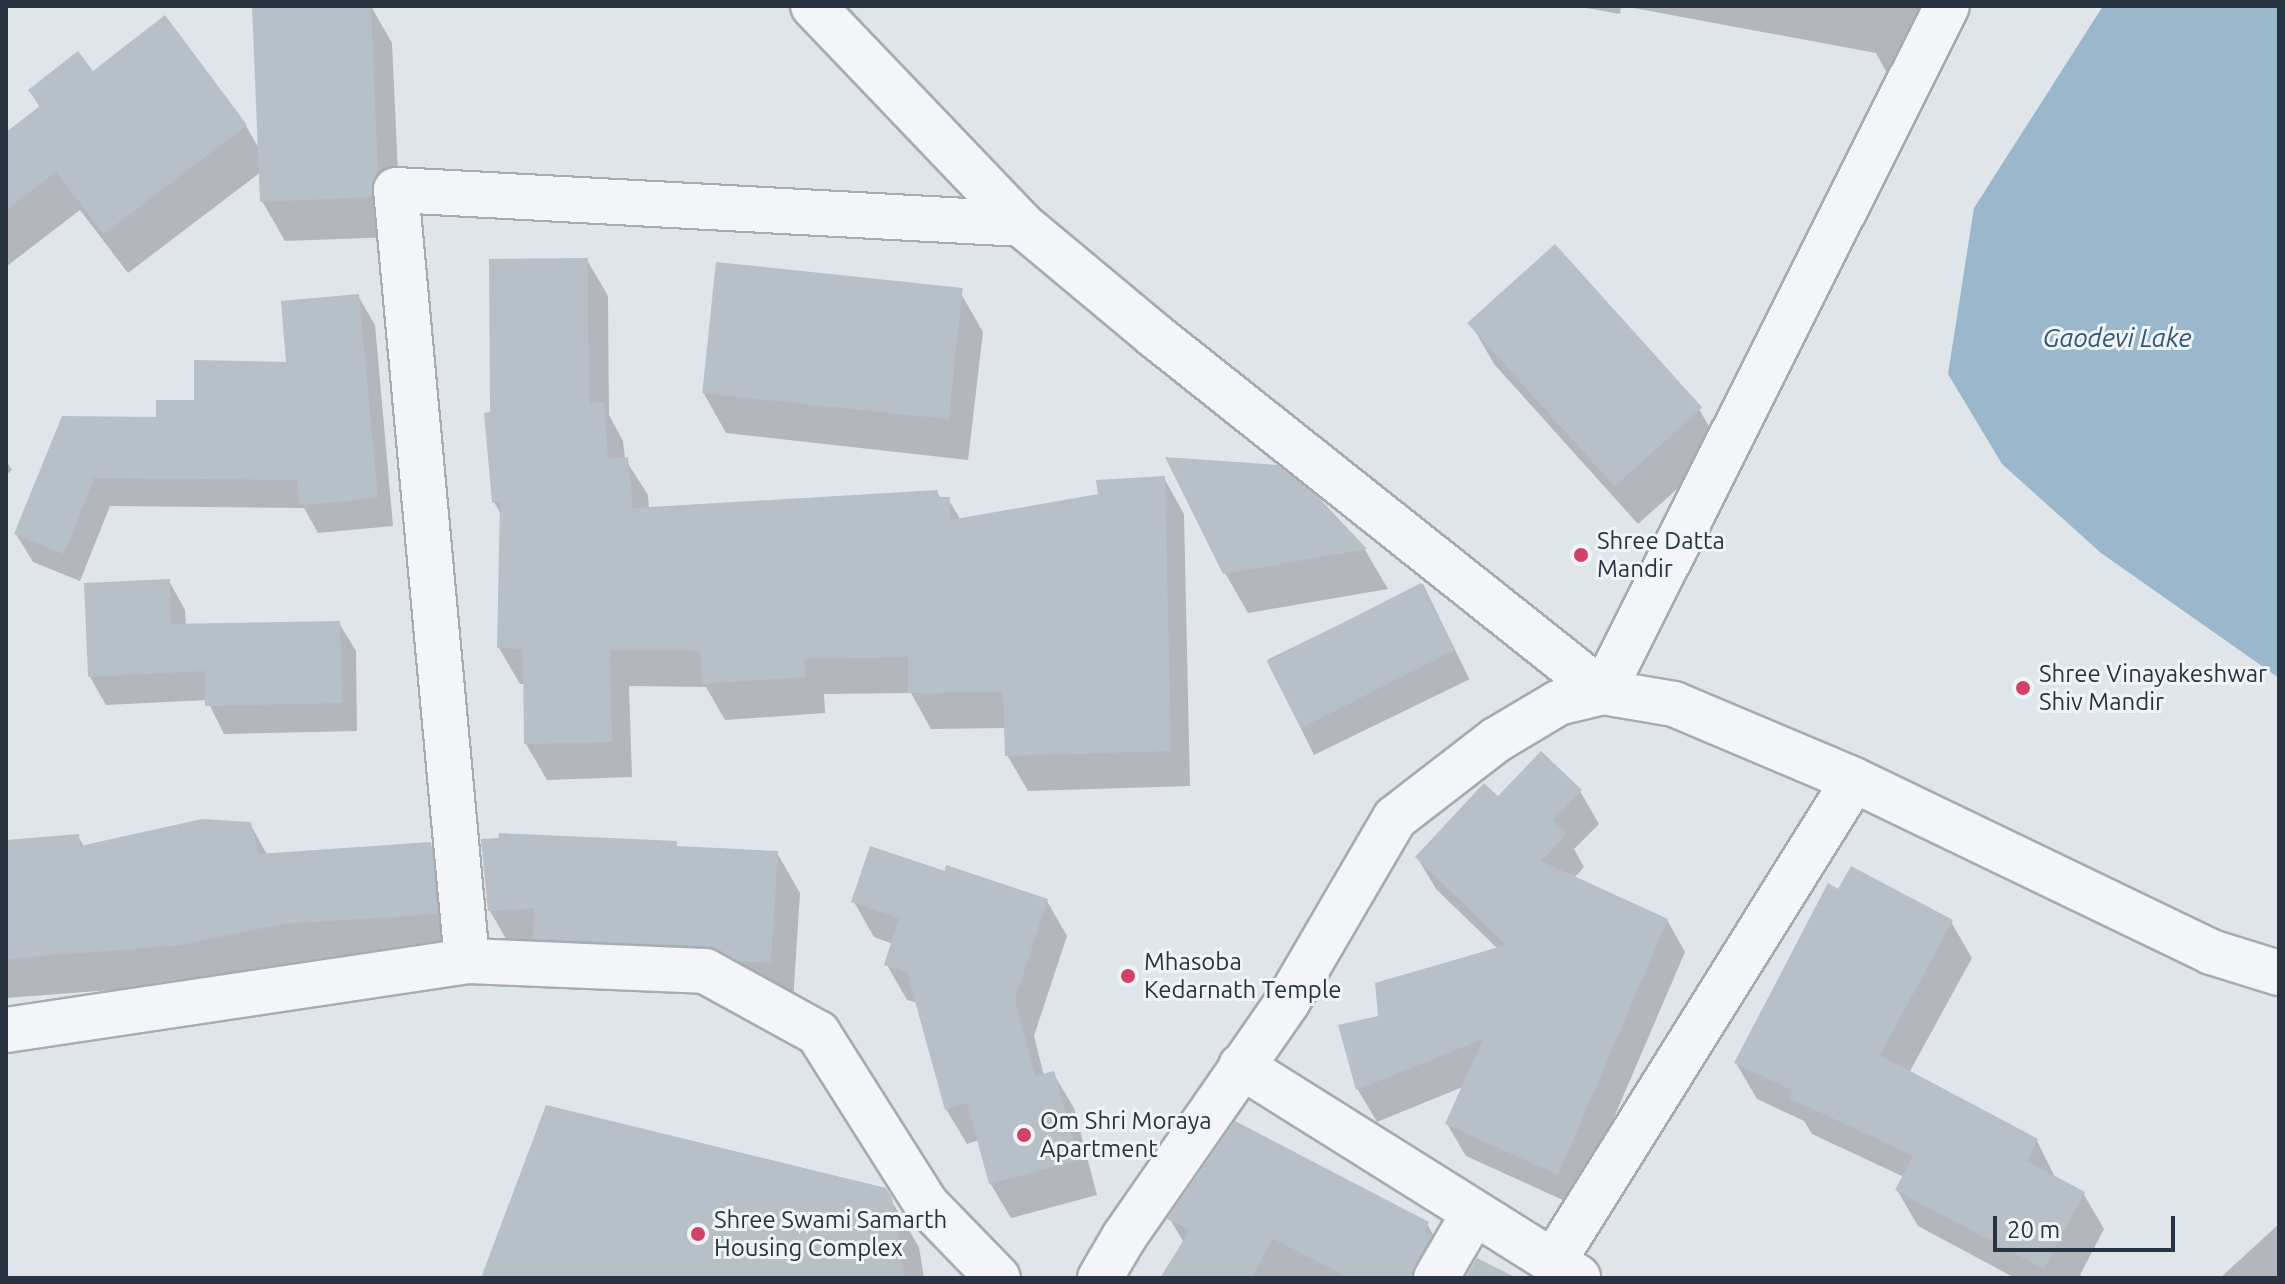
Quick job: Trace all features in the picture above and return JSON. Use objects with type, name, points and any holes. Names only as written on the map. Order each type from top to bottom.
[{"type":"street","points":[[813,6],[1021,224],[1154,335],[1603,692]]},
{"type":"street","points":[[1603,692],[1947,6]]},
{"type":"street","points":[[467,961],[396,190],[1021,224]]},
{"type":"street","points":[[1100,1278],[1288,1001],[1395,818],[1496,740],[1558,703],[1603,692],[1674,704],[1854,780],[2211,952],[2279,973]]},
{"type":"street","points":[[1241,1066],[1467,1226],[1554,1272],[1854,780]]},
{"type":"street","points":[[6,1030],[467,961],[705,971],[818,1033],[926,1204],[998,1278]]},
{"type":"street","points":[[1436,1278],[1467,1226]]},
{"type":"water","name":"Gaodevi Lake","points":[[2103,6],[2279,6],[2279,678],[2101,553],[2002,464],[1948,374],[1974,208]]},
{"type":"building","points":[[252,6],[371,6],[378,174],[372,197],[260,202]]},
{"type":"building","points":[[165,15],[247,125],[104,234],[56,172],[6,210],[6,132],[40,106],[28,90],[78,51],[93,71]]},
{"type":"building","points":[[1555,244],[1702,407],[1615,486],[1467,323]]},
{"type":"building","points":[[588,258],[589,404],[604,402],[608,459],[628,457],[633,508],[938,490],[937,497],[950,497],[950,520],[1098,494],[1096,480],[1165,476],[1171,751],[1005,756],[1003,692],[908,693],[908,657],[804,659],[806,677],[702,684],[700,651],[610,650],[612,742],[524,744],[523,649],[497,648],[500,502],[492,503],[484,413],[490,412],[489,259]]},
{"type":"building","points":[[716,262],[963,288],[949,419],[702,393]]},
{"type":"building","points":[[359,294],[378,498],[300,505],[297,480],[94,478],[64,554],[14,534],[62,416],[156,417],[156,400],[194,400],[194,360],[286,362],[281,301]]},
{"type":"building","points":[[1165,457],[1278,465],[1319,498],[1367,549],[1223,574]]},
{"type":"building","points":[[170,579],[171,624],[340,621],[342,703],[205,706],[205,671],[88,677],[84,583]]},
{"type":"building","points":[[1421,583],[1455,650],[1301,728],[1267,662]]},
{"type":"building","points":[[1541,751],[1582,790],[1553,820],[1567,834],[1541,861],[1668,919],[1558,1175],[1445,1124],[1483,1039],[1356,1090],[1338,1025],[1378,1016],[1375,983],[1506,945],[1415,857],[1484,783],[1498,796]]},
{"type":"building","points":[[202,819],[251,822],[258,854],[431,842],[438,914],[282,924],[181,945],[6,959],[6,840],[79,834],[80,846]]},
{"type":"building","points":[[499,833],[677,841],[677,846],[778,851],[771,963],[739,961],[706,946],[533,939],[534,908],[488,911],[481,839],[498,838]]},
{"type":"building","points":[[870,846],[945,871],[946,865],[1048,899],[1015,999],[1035,1076],[1054,1071],[1079,1160],[989,1184],[967,1103],[945,1110],[907,972],[884,965],[899,918],[851,902]]},
{"type":"building","points":[[1851,866],[1953,920],[1880,1055],[2038,1139],[2027,1161],[2085,1192],[2044,1269],[1895,1190],[1913,1156],[1789,1098],[1792,1090],[1734,1063],[1828,883],[1838,889]]},
{"type":"building","name":"Shree Swami Samarth Housing Complex","points":[[546,1105],[886,1188],[892,1198],[905,1278],[481,1278]]},
{"type":"building","points":[[1235,1121],[1429,1222],[1424,1232],[1432,1236],[1411,1278],[1350,1278],[1273,1239],[1251,1278],[1160,1278],[1190,1230],[1167,1219]]},
{"type":"building","points":[[1477,1258],[1517,1278],[1465,1278]]},
{"type":"place","name":"Shree Datta Mandir","points":[[1581,555]]},
{"type":"place","name":"Shree Vinayakeshwar Shiv Mandir","points":[[2023,688]]},
{"type":"place","name":"Mhasoba Kedarnath Temple","points":[[1128,976]]},
{"type":"place","name":"Om Shri Moraya Apartment","points":[[1024,1135]]},
{"type":"place","name":"Shree Swami Samarth Housing Complex","points":[[698,1234]]}]
